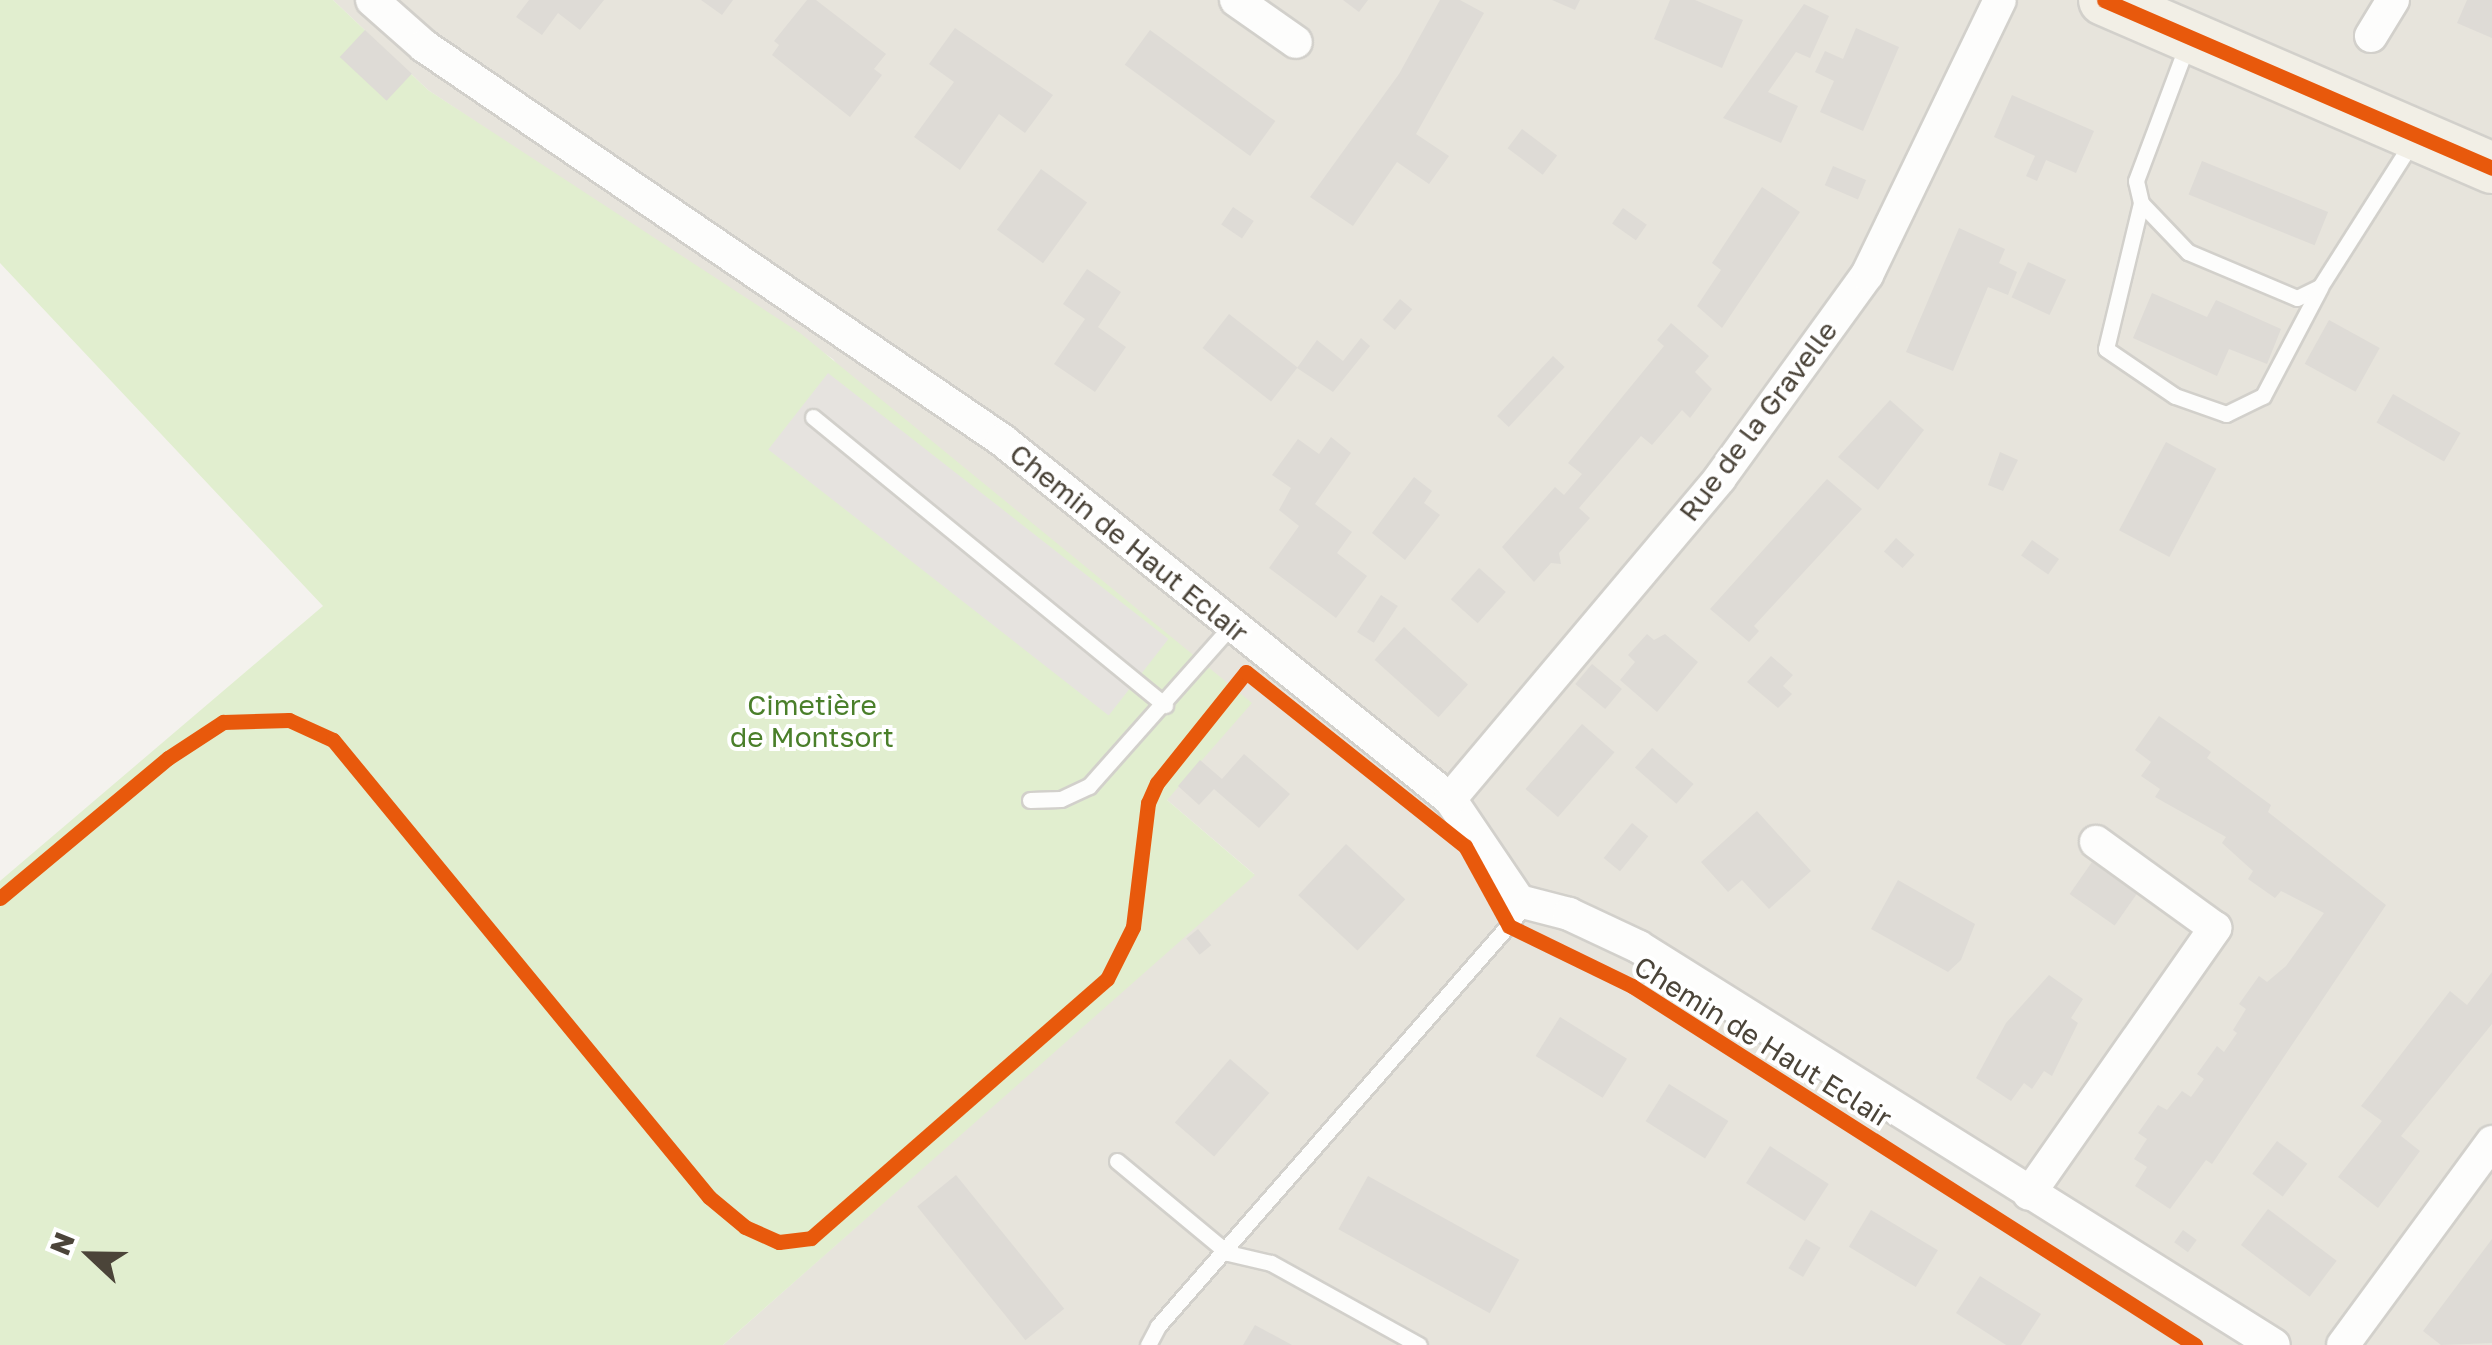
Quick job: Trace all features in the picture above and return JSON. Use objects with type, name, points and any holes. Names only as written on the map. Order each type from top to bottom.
[{"type":"main road","points":[[2104,0],[2492,168]]},
{"type":"street","name":"Chemin de Haut Eclair","points":[[372,0],[424,46],[1002,440],[1450,800],[1526,905],[1569,914],[1640,947],[2274,1345]]},
{"type":"street","points":[[1236,0],[1296,42]]},
{"type":"street","name":"Rue de la Gravelle","points":[[1450,800],[1720,478],[1867,275],[2000,0]]},
{"type":"street","points":[[2371,36],[2394,0]]},
{"type":"street","points":[[2028,1194],[2215,928],[2096,842]]},
{"type":"street","points":[[2343,1345],[2492,1142]]},
{"type":"lane","points":[[2190,36],[2136,180],[2141,202],[2106,348],[2175,396],[2226,414],[2263,396],[2320,287],[2417,134]]},
{"type":"lane","points":[[2141,202],[2188,252],[2297,298],[2320,287]]},
{"type":"lane","points":[[813,417],[1165,705]]},
{"type":"lane","points":[[1030,800],[1061,799],[1089,786],[1232,626]]},
{"type":"lane","points":[[1148,1345],[1158,1326],[1228,1253],[1526,905]]},
{"type":"lane","points":[[1116,1161],[1228,1253],[1272,1263],[1419,1345]]},
{"type":"shaded area","points":[[333,0],[2492,0],[2492,1345],[723,1345],[1254,874],[1167,800],[833,359],[428,90]]},
{"type":"shaded area","points":[[828,373],[1168,639],[1109,715],[768,449]]},
{"type":"green space","name":"Cimetière de Montsort","points":[[0,0],[333,0],[428,90],[800,333],[1252,703],[1167,800],[1255,875],[723,1345],[0,1345],[0,881],[323,606],[0,263]]},
{"type":"building","points":[[529,0],[604,0],[580,30],[558,13],[542,35],[516,17]]},
{"type":"building","points":[[701,0],[733,0],[722,15]]},
{"type":"building","points":[[807,0],[816,0],[886,54],[874,69],[882,75],[850,117],[772,55],[779,45],[774,41]]},
{"type":"building","points":[[1343,0],[1368,0],[1359,12]]},
{"type":"building","points":[[1440,0],[1460,0],[1484,13],[1416,134],[1449,156],[1429,184],[1397,162],[1353,226],[1310,197],[1399,74]]},
{"type":"building","points":[[1552,0],[1580,0],[1575,10]]},
{"type":"building","points":[[1670,0],[1695,0],[1743,20],[1722,68],[1654,39]]},
{"type":"building","points":[[2467,0],[2492,0],[2492,38],[2457,23]]},
{"type":"building","points":[[1804,4],[1829,16],[1810,58],[1796,52],[1768,92],[1798,106],[1781,143],[1723,118]]},
{"type":"building","points":[[955,28],[1053,95],[1025,133],[999,114],[960,170],[914,137],[954,82],[929,64]]},
{"type":"building","points":[[1856,28],[1899,47],[1863,131],[1820,112],[1834,81],[1815,72],[1825,51],[1843,59]]},
{"type":"building","points":[[365,30],[412,74],[387,101],[340,57]]},
{"type":"building","points":[[1150,30],[1275,121],[1250,156],[1125,65]]},
{"type":"building","points":[[2012,95],[2094,131],[2076,173],[2046,160],[2037,181],[2026,176],[2035,156],[1994,137]]},
{"type":"building","points":[[1522,129],[1557,155],[1543,175],[1508,148]]},
{"type":"building","points":[[2202,161],[2328,212],[2315,245],[2189,194]]},
{"type":"building","points":[[1833,166],[1866,180],[1858,199],[1825,185]]},
{"type":"building","points":[[1041,169],[1087,203],[1043,263],[997,230]]},
{"type":"building","points":[[1762,187],[1800,212],[1722,328],[1697,306],[1721,270],[1712,263]]},
{"type":"building","points":[[1233,207],[1254,221],[1242,238],[1221,224]]},
{"type":"building","points":[[1623,208],[1647,225],[1636,240],[1612,224]]},
{"type":"building","points":[[1959,228],[2005,249],[1999,263],[2017,272],[2008,295],[1988,287],[1953,371],[1906,352]]},
{"type":"building","points":[[2028,262],[2066,280],[2050,315],[2012,297]]},
{"type":"building","points":[[1087,269],[1121,292],[1098,327],[1126,347],[1095,392],[1054,364],[1085,319],[1063,304]]},
{"type":"building","points":[[2152,293],[2207,317],[2216,300],[2281,329],[2267,364],[2229,349],[2217,376],[2133,338]]},
{"type":"building","points":[[1400,299],[1412,309],[1395,330],[1383,320]]},
{"type":"building","points":[[1229,314],[1298,368],[1271,401],[1203,348]]},
{"type":"building","points":[[2329,320],[2380,348],[2355,392],[2305,364]]},
{"type":"building","points":[[1671,323],[1709,356],[1695,372],[1712,389],[1690,418],[1682,410],[1652,445],[1641,436],[1579,508],[1590,518],[1559,553],[1561,564],[1551,563],[1534,582],[1502,547],[1555,487],[1564,495],[1582,474],[1568,463],[1664,346],[1657,340]]},
{"type":"building","points":[[1361,338],[1370,346],[1333,392],[1297,368],[1317,340],[1343,361]]},
{"type":"building","points":[[1553,356],[1565,367],[1509,427],[1497,416]]},
{"type":"building","points":[[2393,394],[2461,433],[2444,462],[2376,423]]},
{"type":"building","points":[[1890,400],[1924,430],[1878,490],[1838,457]]},
{"type":"building","points":[[1331,437],[1351,453],[1315,504],[1352,532],[1337,553],[1367,576],[1336,618],[1269,568],[1299,526],[1279,510],[1291,488],[1272,475],[1298,439],[1319,454]]},
{"type":"building","points":[[2166,442],[2216,469],[2169,557],[2119,530]]},
{"type":"building","points":[[2000,452],[2018,460],[2003,491],[1988,485]]},
{"type":"building","points":[[1414,477],[1432,491],[1424,503],[1440,515],[1405,560],[1372,533]]},
{"type":"building","points":[[1827,479],[1862,509],[1754,626],[1759,631],[1749,642],[1710,609]]},
{"type":"building","points":[[1896,538],[1915,555],[1903,568],[1884,551]]},
{"type":"building","points":[[2032,540],[2059,559],[2048,574],[2021,556]]},
{"type":"building","points":[[1479,568],[1506,592],[1478,623],[1451,599]]},
{"type":"building","points":[[1381,595],[1398,606],[1374,643],[1357,632]]},
{"type":"building","points":[[1404,627],[1468,685],[1438,717],[1375,660]]},
{"type":"building","points":[[1647,634],[1654,640],[1665,634],[1698,662],[1657,712],[1620,680],[1635,662],[1628,655]]},
{"type":"building","points":[[1771,656],[1793,675],[1783,686],[1792,694],[1778,708],[1747,682]]},
{"type":"building","points":[[1592,664],[1622,689],[1605,709],[1575,684]]},
{"type":"building","points":[[2159,716],[2211,752],[2207,758],[2271,805],[2268,812],[2386,905],[2212,1164],[2206,1160],[2170,1209],[2135,1186],[2147,1167],[2134,1159],[2147,1139],[2138,1133],[2158,1105],[2167,1110],[2182,1091],[2191,1097],[2204,1079],[2197,1074],[2217,1046],[2224,1052],[2237,1033],[2233,1030],[2246,1009],[2239,1004],[2259,976],[2267,982],[2286,966],[2324,913],[2281,891],[2275,898],[2248,879],[2253,871],[2222,843],[2226,837],[2155,797],[2160,789],[2141,776],[2151,762],[2135,750]]},
{"type":"building","points":[[1582,724],[1614,752],[1558,817],[1526,789]]},
{"type":"building","points":[[1652,748],[1694,784],[1676,804],[1635,768]]},
{"type":"building","points":[[1244,754],[1290,794],[1259,828],[1214,789],[1199,805],[1178,786],[1200,760],[1222,779]]},
{"type":"building","points":[[1757,811],[1811,871],[1769,909],[1742,880],[1728,892],[1701,862]]},
{"type":"building","points":[[1632,823],[1648,836],[1620,871],[1604,858]]},
{"type":"building","points":[[1346,844],[1405,899],[1357,950],[1298,895]]},
{"type":"building","points":[[2092,862],[2137,894],[2115,925],[2070,894]]},
{"type":"building","points":[[1898,880],[1975,924],[1961,960],[1948,972],[1871,929]]},
{"type":"building","points":[[1198,929],[1211,945],[1200,955],[1186,938]]},
{"type":"building","points":[[2492,972],[2492,1024],[2401,1136],[2420,1151],[2378,1208],[2338,1177],[2382,1121],[2361,1106],[2450,991],[2467,1005]]},
{"type":"building","points":[[2049,975],[2083,999],[2071,1018],[2078,1023],[2052,1076],[2044,1071],[2032,1089],[2024,1083],[2011,1101],[1976,1078],[2006,1023]]},
{"type":"building","points":[[1560,1017],[1627,1059],[1603,1098],[1536,1056]]},
{"type":"building","points":[[1230,1059],[1269,1093],[1214,1157],[1175,1122]]},
{"type":"building","points":[[1669,1084],[1728,1121],[1705,1158],[1646,1121]]},
{"type":"building","points":[[2277,1141],[2307,1164],[2283,1197],[2252,1174]]},
{"type":"building","points":[[1770,1146],[1829,1184],[1805,1221],[1746,1183]]},
{"type":"building","points":[[956,1175],[1064,1309],[1025,1340],[917,1206]]},
{"type":"building","points":[[1368,1176],[1519,1260],[1490,1313],[1338,1229]]},
{"type":"building","points":[[2268,1209],[2337,1261],[2310,1297],[2241,1245]]},
{"type":"building","points":[[1871,1210],[1938,1250],[1916,1287],[1849,1247]]},
{"type":"building","points":[[2183,1230],[2197,1240],[2188,1252],[2174,1242]]},
{"type":"building","points":[[1806,1239],[1821,1248],[1803,1277],[1788,1268]]},
{"type":"building","points":[[2492,1239],[2492,1343],[2441,1345],[2423,1331]]},
{"type":"building","points":[[1980,1276],[2041,1314],[2021,1345],[2006,1345],[1956,1313]]},
{"type":"building","points":[[1255,1325],[1292,1345],[1243,1345]]},
{"type":"cycle path","points":[[2104,0],[2492,168]]},
{"type":"cycle path","points":[[0,898],[168,758],[223,722],[289,720],[333,740],[709,1197],[745,1227],[779,1242],[811,1238],[1107,979],[1133,927],[1148,803],[1157,783],[1246,672],[1465,846],[1509,926],[1632,986],[2195,1345]]}]
